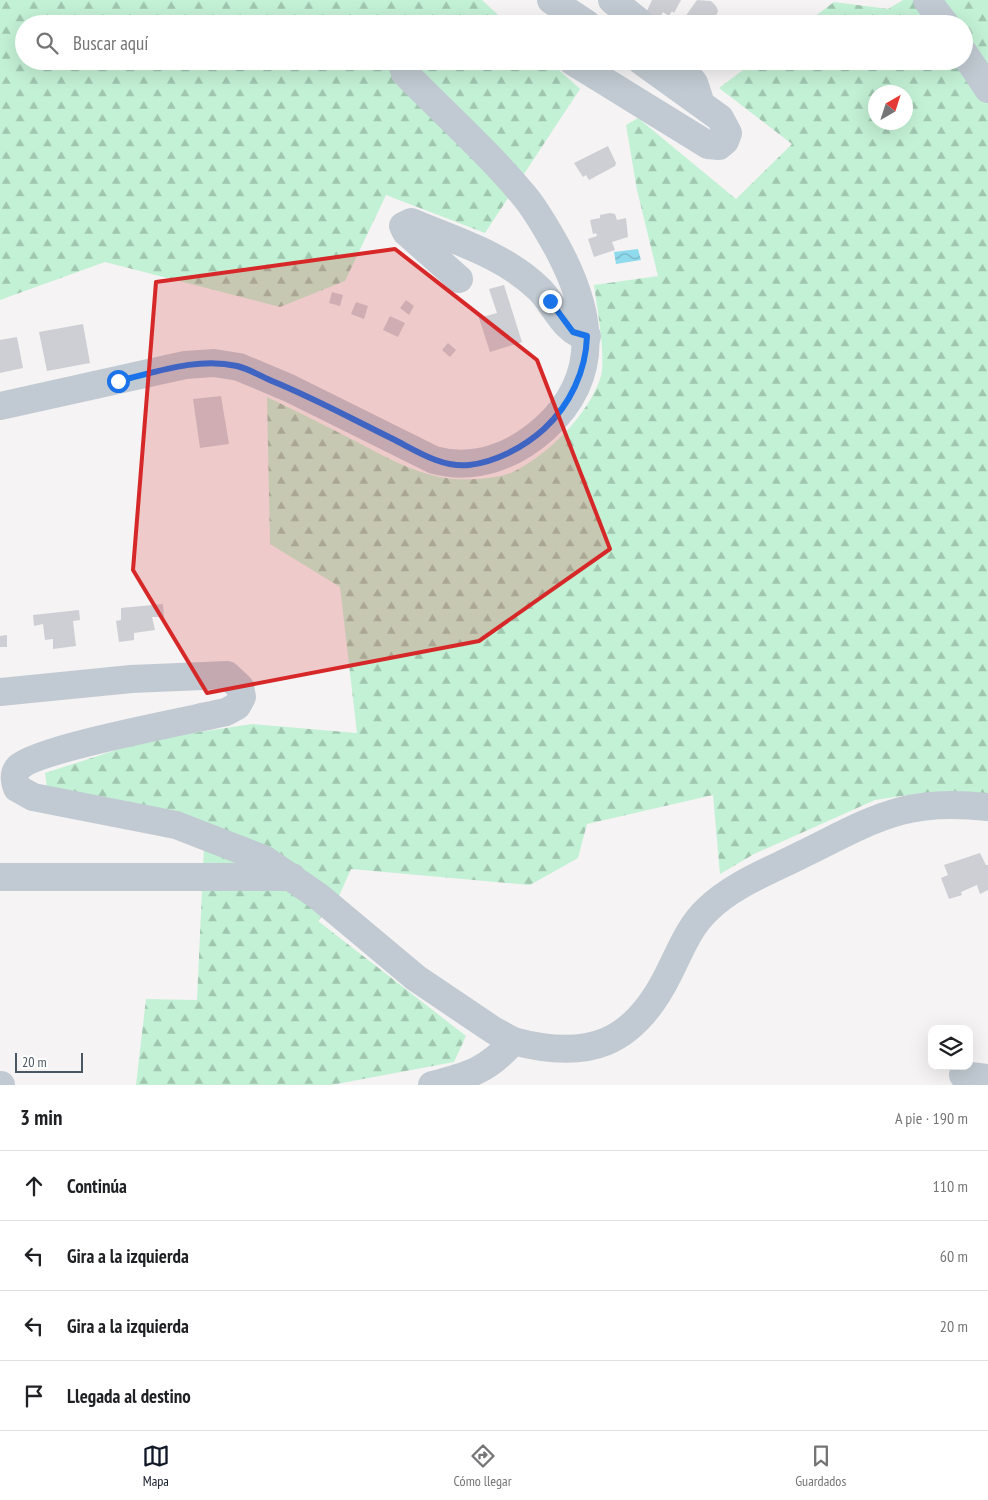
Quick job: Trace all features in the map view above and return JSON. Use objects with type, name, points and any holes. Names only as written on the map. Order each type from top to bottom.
[{"type":"street","points":[[551,0],[574,15]]},
{"type":"street","points":[[612,0],[631,15]]},
{"type":"street","points":[[927,0],[938,15]]},
{"type":"street","points":[[973,66],[988,89]]},
{"type":"street","points":[[0,406],[185,365],[214,363],[239,367],[289,388],[434,460],[468,465],[494,459],[517,448],[547,426],[575,388],[586,357],[587,336],[582,308],[571,275],[537,213],[509,178],[404,70]]},
{"type":"street","points":[[587,70],[708,145],[719,146],[725,141],[728,133],[726,126],[720,118],[654,70]]},
{"type":"street","points":[[685,70],[694,83],[701,104]]},
{"type":"street","points":[[459,279],[406,232],[403,226],[411,222],[509,264],[541,290],[573,332],[587,336]]},
{"type":"street","points":[[0,692],[131,679],[227,675],[240,687],[242,697],[237,706],[226,712],[74,746],[39,757],[20,766],[16,771],[15,783],[21,791],[33,797],[176,825],[264,859],[292,877],[416,978],[493,1030],[513,1041],[534,1046],[571,1049],[586,1048],[621,1036],[632,1027],[656,999],[695,923],[707,909],[727,894],[764,873],[875,819],[903,810],[952,805],[988,807]]},
{"type":"street","points":[[0,877],[292,877]]},
{"type":"street","points":[[432,1085],[452,1080],[489,1066],[513,1041]]},
{"type":"highlighted area","points":[[395,249],[537,360],[610,549],[479,641],[207,693],[133,570],[156,282]]},
{"type":"green space","points":[[0,0],[482,0],[498,15],[15,15],[15,70],[559,70],[580,89],[485,233],[386,195],[345,281],[280,307],[105,262],[0,300]]},
{"type":"green space","points":[[903,0],[988,0],[988,795],[922,793],[875,800],[754,854],[720,874],[713,795],[587,824],[578,858],[530,885],[351,869],[339,896],[318,921],[466,1036],[454,1062],[331,1085],[136,1085],[146,999],[197,1000],[205,824],[47,788],[45,773],[147,740],[252,724],[357,733],[340,587],[270,544],[267,397],[399,463],[434,476],[461,479],[489,478],[513,472],[526,465],[553,444],[578,418],[588,404],[601,376],[602,344],[594,285],[658,276],[637,190],[626,125],[638,118],[736,199],[792,144],[719,88],[743,70],[973,70],[973,15],[817,15],[834,2],[888,9]]},
{"type":"water","points":[[638,249],[641,260],[616,264],[614,252]]},
{"type":"building","points":[[652,0],[681,0],[674,13],[672,11],[670,15],[663,12],[661,15],[649,15],[646,13]]},
{"type":"building","points":[[697,0],[711,1],[718,11],[716,15],[686,15]]},
{"type":"building","points":[[608,146],[616,163],[615,166],[589,180],[586,175],[583,177],[574,163]]},
{"type":"building","points":[[610,213],[615,214],[617,220],[626,218],[628,237],[612,242],[615,250],[594,257],[588,239],[597,236],[596,233],[593,234],[590,220]]},
{"type":"building","points":[[504,285],[522,342],[490,352],[479,318],[497,313],[489,289]]},
{"type":"building","points":[[332,292],[343,295],[340,306],[329,303]]},
{"type":"building","points":[[406,300],[414,306],[409,315],[400,308]]},
{"type":"building","points":[[356,302],[368,306],[364,319],[351,314]]},
{"type":"building","points":[[390,316],[405,323],[398,337],[383,330]]},
{"type":"building","points":[[83,324],[90,363],[47,371],[39,332]]},
{"type":"building","points":[[17,337],[23,368],[0,373],[0,340]]},
{"type":"building","points":[[448,343],[456,350],[450,357],[442,350]]},
{"type":"building","points":[[221,396],[229,444],[200,448],[193,399]]},
{"type":"building","points":[[163,604],[164,617],[152,617],[155,630],[134,633],[134,640],[119,642],[116,621],[121,620],[121,608]]},
{"type":"building","points":[[79,610],[80,620],[73,621],[76,646],[53,649],[53,639],[45,640],[43,624],[34,626],[33,615]]},
{"type":"building","points":[[7,635],[7,647],[0,647],[0,636]]},
{"type":"building","points":[[980,853],[986,865],[988,865],[988,890],[980,894],[977,885],[961,892],[962,895],[949,899],[941,878],[948,875],[944,865]]},
{"type":"route","points":[[118,381],[185,365],[214,363],[239,367],[289,388],[434,460],[449,464],[468,465],[481,463],[494,459],[534,438],[547,426],[575,388],[586,357],[587,336],[573,332],[550,301]]}]
